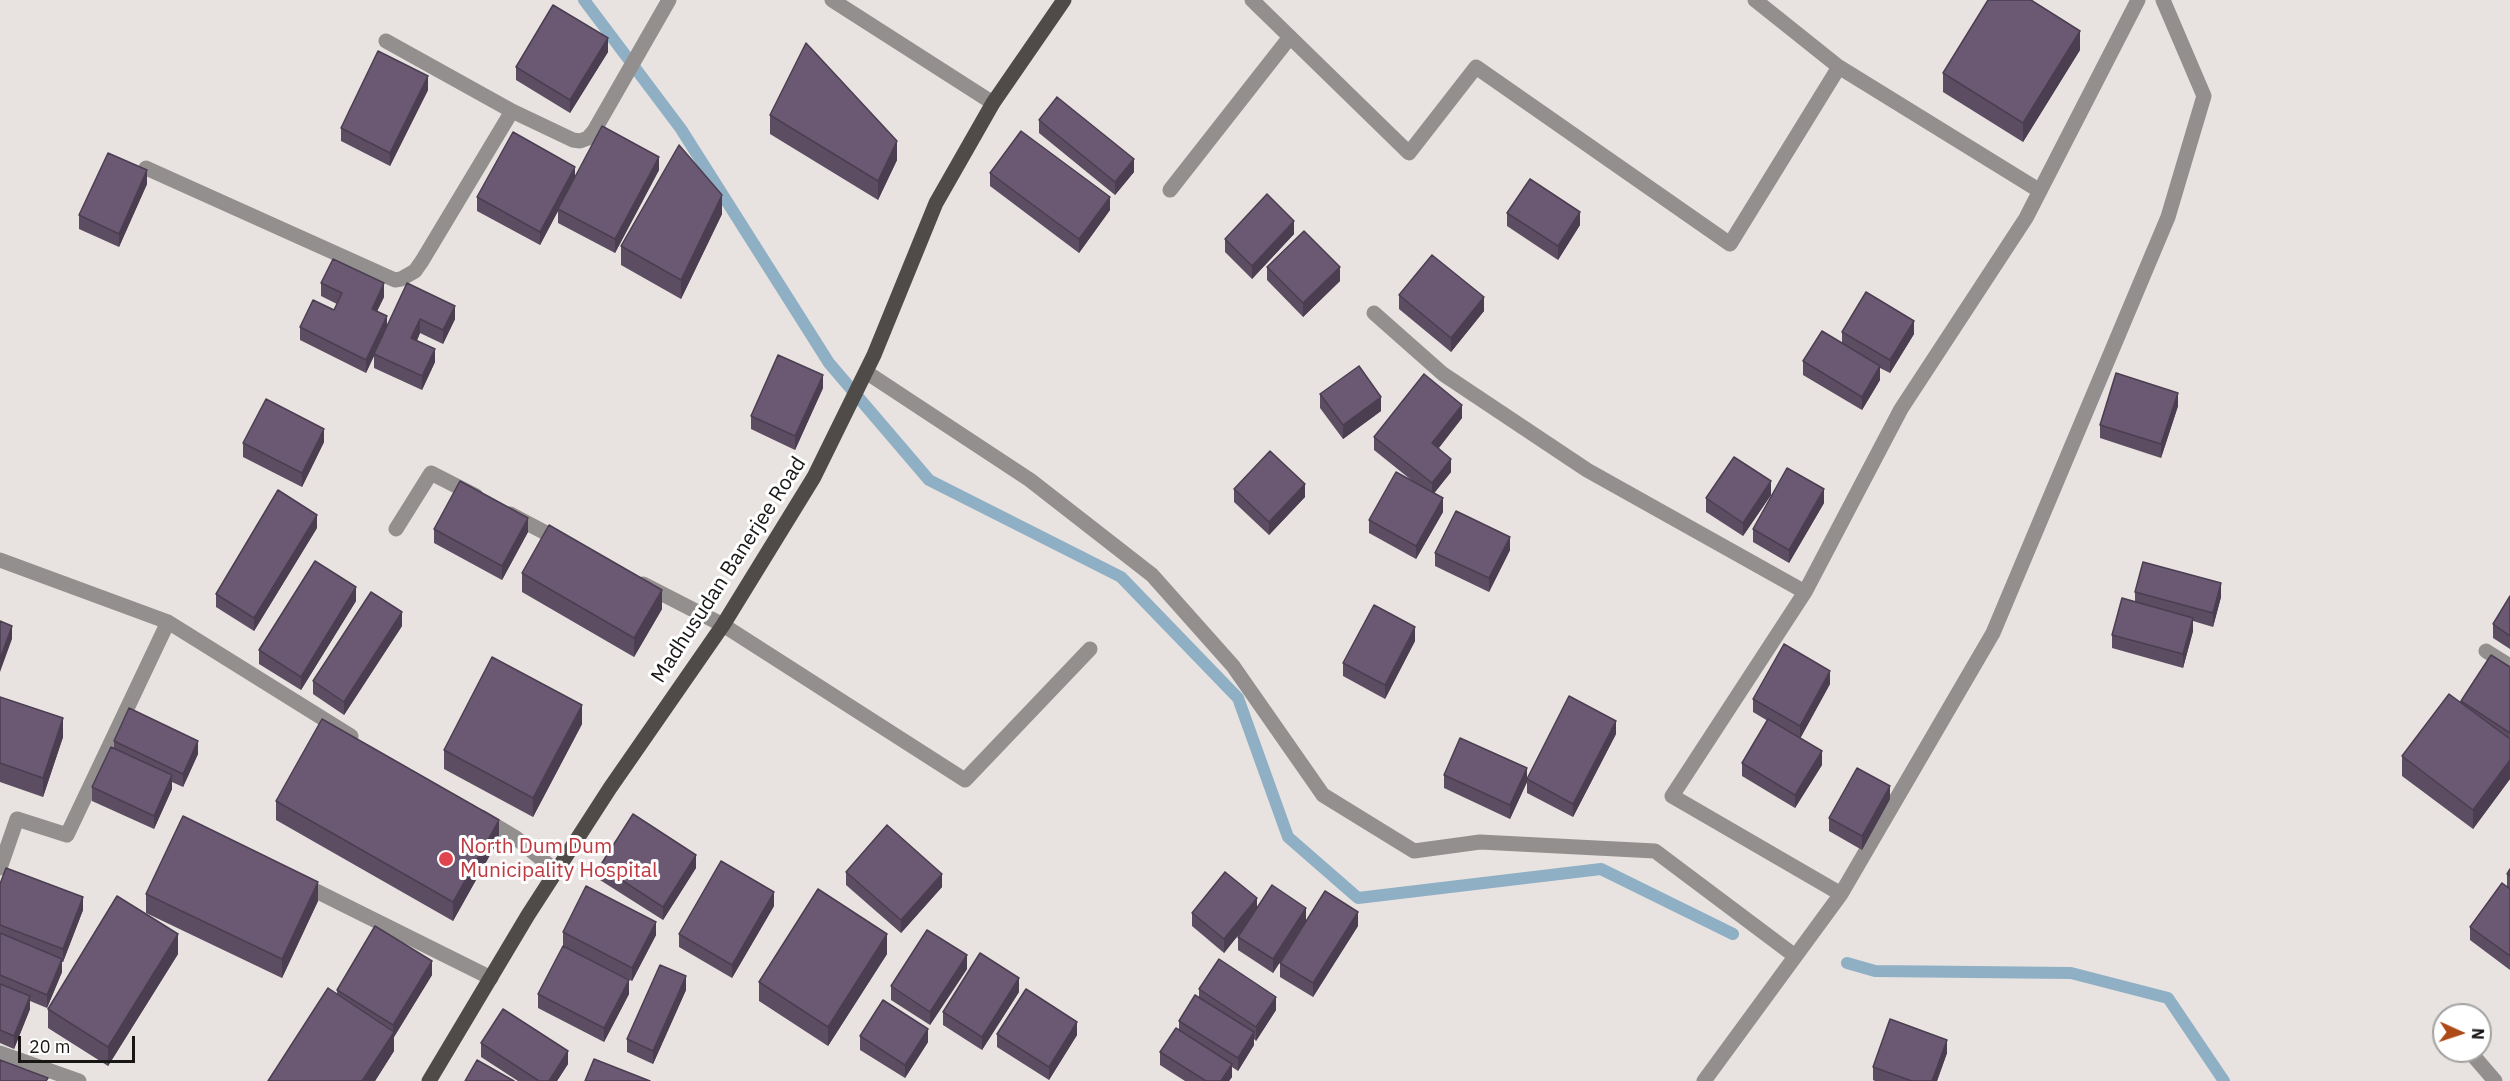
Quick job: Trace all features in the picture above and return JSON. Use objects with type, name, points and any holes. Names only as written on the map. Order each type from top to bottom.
[{"type":"main road","name":"Madhusudan Banerjee Road","points":[[429,1081],[556,871],[616,778],[723,625],[808,488],[842,425],[874,355],[936,202],[993,103],[1064,0]]},
{"type":"street","points":[[386,41],[512,111],[573,140],[580,141],[594,131],[669,0]]},
{"type":"street","points":[[832,0],[993,103]]},
{"type":"street","points":[[1252,0],[1409,153],[1476,67],[1730,244],[1839,67]]},
{"type":"street","points":[[1755,0],[1839,67],[2040,191]]},
{"type":"street","points":[[1841,894],[1672,796],[1805,592],[1902,409],[2026,218],[2138,0]]},
{"type":"street","points":[[1705,1079],[1841,894],[1993,633],[2168,217],[2204,96],[2163,0]]},
{"type":"street","points":[[1170,190],[1290,37]]},
{"type":"street","points":[[146,168],[385,275],[401,279],[415,271],[422,261],[512,111]]},
{"type":"street","points":[[1374,314],[1443,374],[1587,470],[1805,592]]},
{"type":"street","points":[[866,372],[1030,480],[1152,575],[1233,666],[1323,795],[1414,851],[1480,842],[1654,851],[1795,956]]},
{"type":"street","points":[[396,529],[432,473],[577,549]]},
{"type":"street","points":[[0,560],[168,622],[359,742]]},
{"type":"street","points":[[629,576],[723,625],[965,780],[1090,649]]},
{"type":"street","points":[[0,868],[17,819],[68,835],[168,622]]},
{"type":"street","points":[[2486,651],[2510,666]]},
{"type":"street","points":[[468,809],[516,838],[556,871]]},
{"type":"street","points":[[291,879],[491,978]]},
{"type":"street","points":[[0,1053],[79,1081]]},
{"type":"street","points":[[2480,1063],[2495,1081]]},
{"type":"building","points":[[1988,0],[2031,0],[2080,31],[2023,123],[1943,73]]},
{"type":"building","points":[[553,5],[608,38],[570,100],[516,67]]},
{"type":"building","points":[[806,43],[897,141],[878,181],[770,115]]},
{"type":"building","points":[[378,51],[428,76],[390,153],[341,128]]},
{"type":"building","points":[[1057,97],[1134,159],[1115,182],[1039,120]]},
{"type":"building","points":[[602,126],[659,157],[615,239],[558,209]]},
{"type":"building","points":[[1021,131],[1110,197],[1079,239],[990,173]]},
{"type":"building","points":[[513,132],[575,167],[540,232],[477,197]]},
{"type":"building","points":[[679,145],[722,195],[681,280],[621,246]]},
{"type":"building","points":[[108,153],[147,170],[119,234],[79,215]]},
{"type":"building","points":[[1530,179],[1580,212],[1558,246],[1507,213]]},
{"type":"building","points":[[1267,194],[1294,221],[1252,266],[1225,239]]},
{"type":"building","points":[[1304,231],[1340,267],[1303,303],[1267,267]]},
{"type":"building","points":[[1432,255],[1484,297],[1451,338],[1399,295]]},
{"type":"building","points":[[333,259],[384,283],[372,309],[387,316],[366,360],[300,327],[313,300],[334,310],[342,293],[321,283]]},
{"type":"building","points":[[407,283],[455,306],[443,330],[420,319],[411,338],[435,349],[422,376],[374,354]]},
{"type":"building","points":[[1866,292],[1914,321],[1890,360],[1842,332]]},
{"type":"building","points":[[1822,331],[1880,366],[1862,397],[1803,361]]},
{"type":"building","points":[[778,355],[823,375],[795,436],[751,416]]},
{"type":"building","points":[[1359,366],[1381,397],[1343,425],[1320,394]]},
{"type":"building","points":[[2116,373],[2178,393],[2161,444],[2100,425]]},
{"type":"building","points":[[1424,374],[1462,405],[1432,443],[1451,459],[1432,483],[1374,437]]},
{"type":"building","points":[[266,399],[324,429],[302,473],[243,443]]},
{"type":"building","points":[[1270,451],[1305,484],[1269,522],[1234,489]]},
{"type":"building","points":[[1734,457],[1771,481],[1743,523],[1706,498]]},
{"type":"building","points":[[1787,468],[1824,489],[1789,550],[1753,529]]},
{"type":"building","points":[[1396,472],[1443,498],[1416,546],[1369,520]]},
{"type":"building","points":[[460,481],[528,518],[502,566],[434,529]]},
{"type":"building","points":[[278,490],[317,515],[254,618],[216,594]]},
{"type":"building","points":[[1456,511],[1510,537],[1489,578],[1435,553]]},
{"type":"building","points":[[549,525],[662,590],[634,638],[522,573]]},
{"type":"building","points":[[315,561],[356,587],[301,677],[259,650]]},
{"type":"building","points":[[2143,562],[2221,583],[2213,613],[2135,592]]},
{"type":"building","points":[[371,592],[402,612],[344,702],[313,681]]},
{"type":"building","points":[[2510,596],[2510,636],[2493,624]]},
{"type":"building","points":[[2122,598],[2193,618],[2183,654],[2112,635]]},
{"type":"building","points":[[1374,605],[1415,627],[1385,685],[1343,663]]},
{"type":"building","points":[[0,621],[12,626],[0,659]]},
{"type":"building","points":[[1784,644],[1830,671],[1800,726],[1753,699]]},
{"type":"building","points":[[2491,655],[2510,667],[2510,733],[2461,701]]},
{"type":"building","points":[[492,657],[582,705],[533,798],[444,750]]},
{"type":"building","points":[[2449,694],[2510,739],[2510,760],[2473,810],[2402,756]]},
{"type":"building","points":[[1569,696],[1616,721],[1573,804],[1527,779]]},
{"type":"building","points":[[0,697],[63,718],[43,778],[0,763]]},
{"type":"building","points":[[129,708],[198,741],[183,774],[114,741]]},
{"type":"building","points":[[322,719],[499,820],[453,902],[276,801]]},
{"type":"building","points":[[1768,719],[1822,751],[1795,795],[1742,763]]},
{"type":"building","points":[[1460,738],[1527,768],[1510,805],[1444,775]]},
{"type":"building","points":[[111,747],[172,775],[154,816],[92,787]]},
{"type":"building","points":[[1857,768],[1890,786],[1862,836],[1829,818]]},
{"type":"building","points":[[633,814],[696,855],[663,907],[600,866]]},
{"type":"building","points":[[183,816],[318,882],[282,959],[146,894]]},
{"type":"building","points":[[887,825],[942,874],[901,920],[846,872]]},
{"type":"building","points":[[721,861],[774,892],[732,965],[679,934]]},
{"type":"building","points":[[6,868],[83,897],[63,949],[0,925],[0,884]]},
{"type":"building","points":[[1225,872],[1257,898],[1224,939],[1192,913]]},
{"type":"building","points":[[2502,883],[2510,889],[2510,956],[2470,927]]},
{"type":"building","points":[[1272,885],[1306,908],[1273,959],[1238,937]]},
{"type":"building","points":[[586,886],[656,922],[632,968],[563,932]]},
{"type":"building","points":[[818,889],[887,934],[828,1027],[759,982]]},
{"type":"building","points":[[1325,891],[1358,912],[1313,983],[1280,963]]},
{"type":"building","points":[[117,896],[178,934],[108,1047],[48,1009]]},
{"type":"building","points":[[375,926],[432,961],[393,1025],[337,990]]},
{"type":"building","points":[[927,930],[967,955],[930,1012],[891,986]]},
{"type":"building","points":[[0,933],[62,959],[47,995],[0,975]]},
{"type":"building","points":[[563,946],[629,980],[604,1028],[538,994]]},
{"type":"building","points":[[980,953],[1019,978],[982,1037],[943,1012]]},
{"type":"building","points":[[1219,959],[1276,997],[1256,1027],[1199,989]]},
{"type":"building","points":[[660,965],[686,976],[653,1051],[627,1039]]},
{"type":"building","points":[[0,984],[30,996],[14,1036],[0,1030]]},
{"type":"building","points":[[328,988],[394,1032],[362,1081],[268,1081]]},
{"type":"building","points":[[1026,989],[1077,1022],[1049,1067],[997,1034]]},
{"type":"building","points":[[1195,995],[1254,1032],[1238,1058],[1179,1021]]},
{"type":"building","points":[[883,1000],[928,1029],[905,1065],[860,1036]]},
{"type":"building","points":[[503,1009],[568,1051],[549,1081],[539,1081],[481,1043]]},
{"type":"building","points":[[1890,1019],[1947,1040],[1932,1081],[1912,1081],[1873,1067]]},
{"type":"building","points":[[1176,1028],[1232,1064],[1221,1081],[1206,1081],[1160,1052]]},
{"type":"building","points":[[594,1059],[650,1081],[585,1081]]},
{"type":"building","points":[[0,1060],[48,1078],[46,1081],[0,1081]]},
{"type":"building","points":[[477,1060],[514,1081],[465,1081]]},
{"type":"waterway","points":[[584,0],[681,129],[829,363],[929,480],[1121,577],[1238,698],[1288,837],[1358,898],[1601,869],[1733,934]]},
{"type":"waterway","points":[[1847,963],[1875,971],[2071,973],[2168,998],[2224,1081]]},
{"type":"place","name":"North Dum Dum Municipality Hospital","points":[[446,859]]}]
